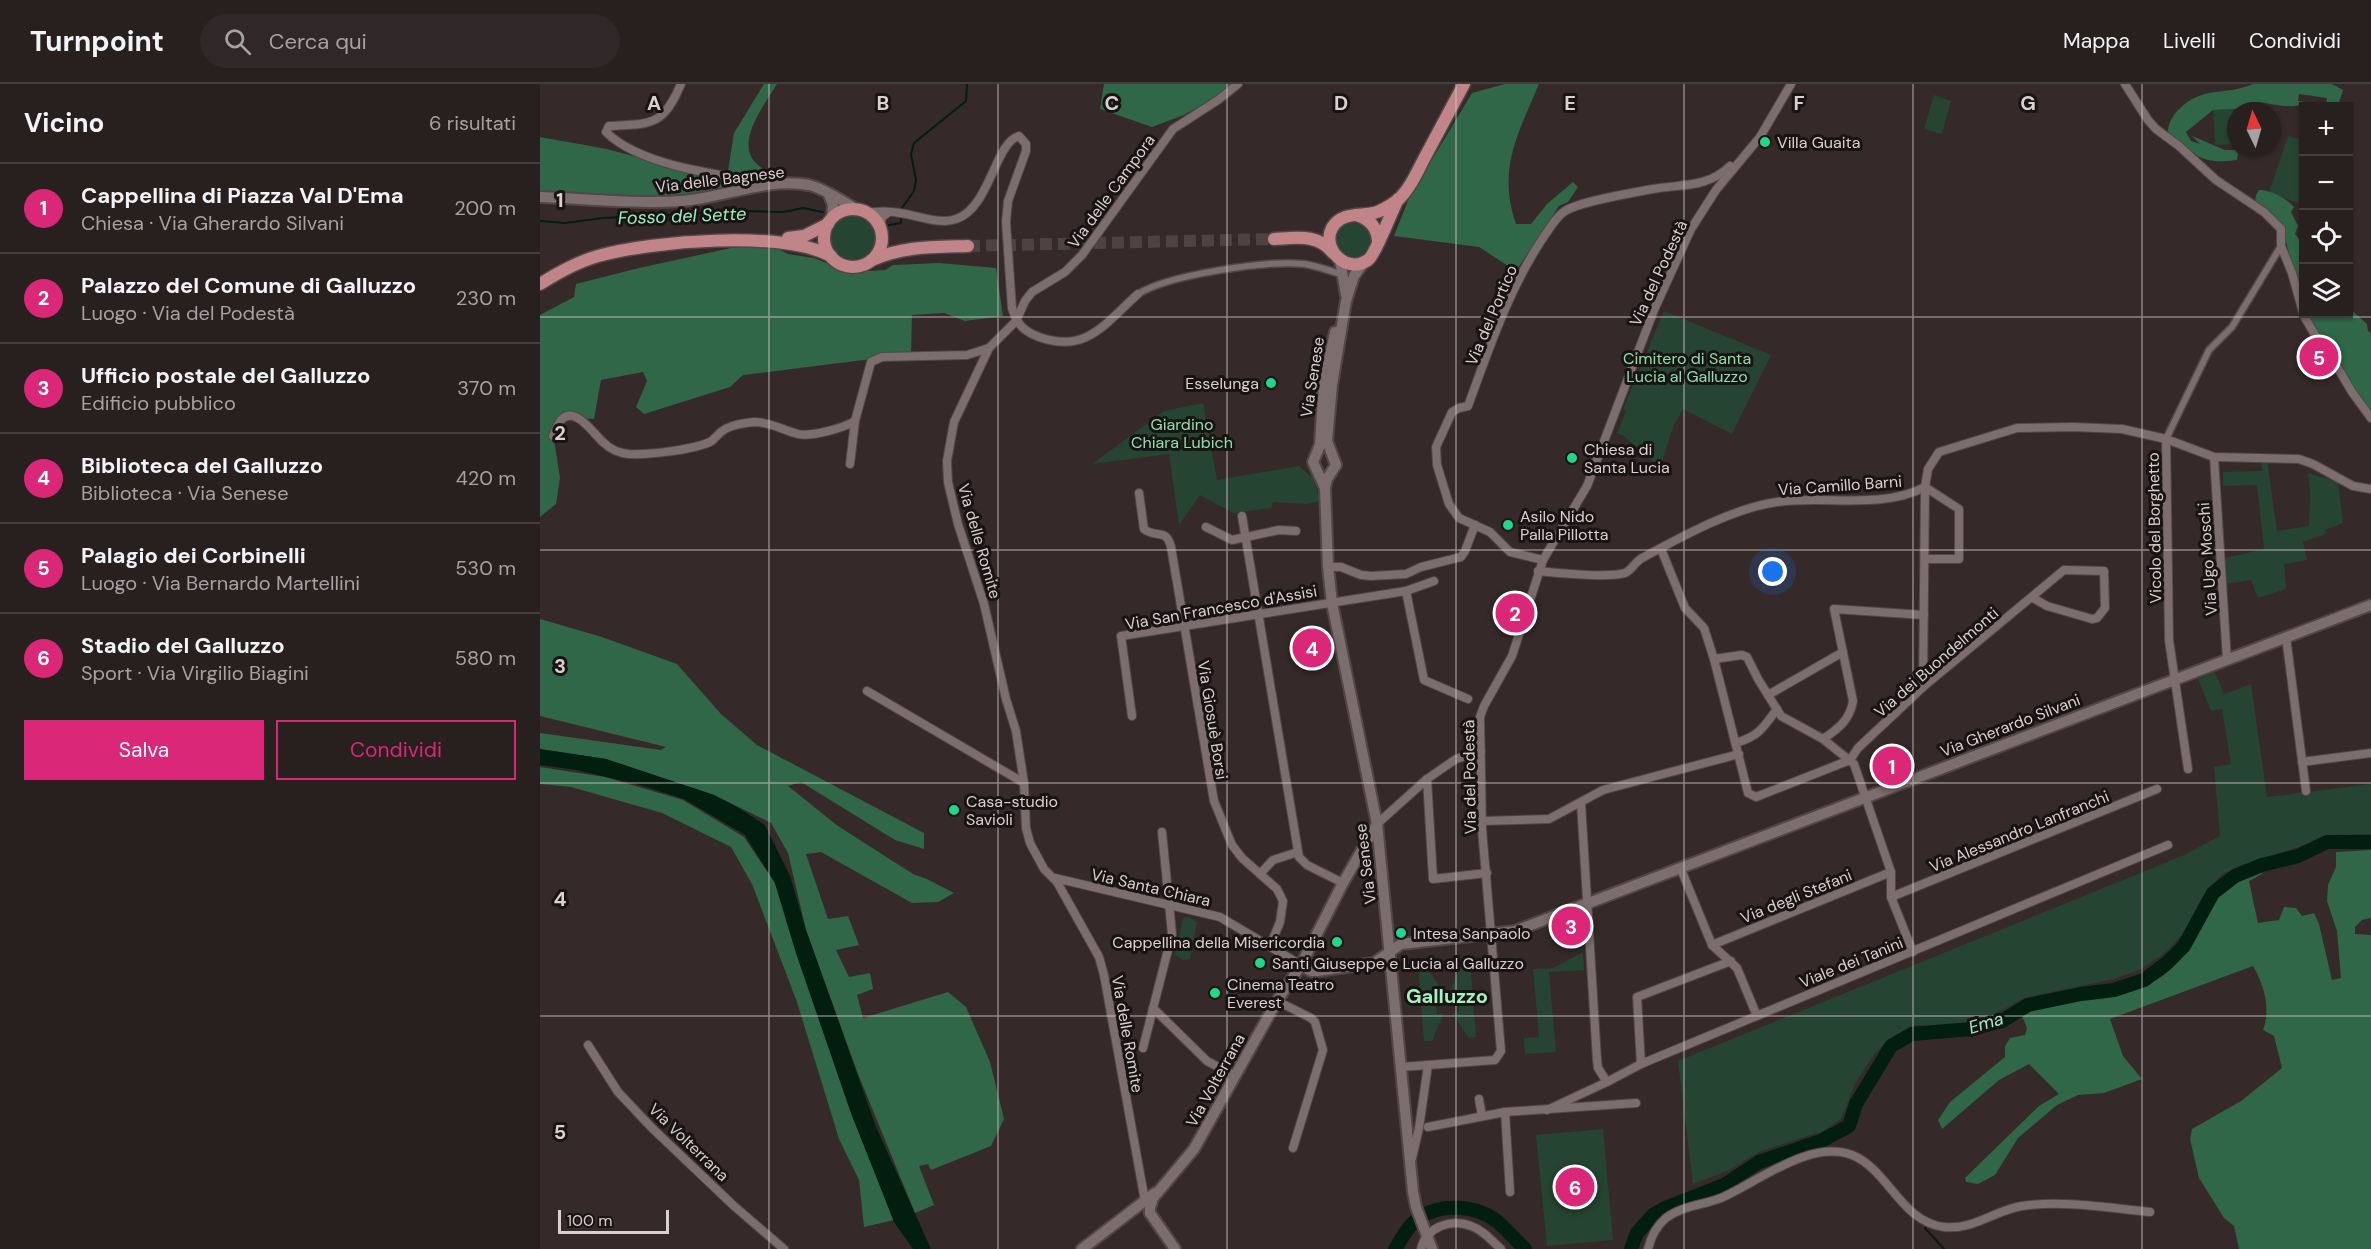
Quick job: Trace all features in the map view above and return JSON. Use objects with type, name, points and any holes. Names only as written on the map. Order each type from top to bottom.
[{"type":"main road","name":"Via Senese","points":[[1325,488],[1313,462],[1318,454],[1329,355],[1354,276],[1364,262],[1372,256],[1398,199],[1414,177],[1464,84]]},
{"type":"main road","name":"Via delle Bagnese","points":[[540,197],[644,203],[711,197],[764,186],[807,185],[863,212]]},
{"type":"main road","points":[[829,195],[833,205],[824,238],[831,256]]},
{"type":"main road","name":"Via Senese","points":[[1398,199],[1379,211],[1348,216],[1337,222],[1330,236],[1330,243],[1344,275],[1346,304],[1332,385],[1327,441],[1336,459],[1336,465],[1325,488],[1328,567],[1332,603],[1377,824],[1410,1165],[1416,1207],[1432,1249]]},
{"type":"main road","points":[[540,284],[566,268],[625,250],[660,245],[763,241],[804,236],[847,210],[863,212],[881,231],[898,244],[918,247]]},
{"type":"main road","points":[[1302,237],[1348,216],[1365,218],[1373,225],[1378,235],[1378,244]]},
{"type":"main road","points":[[871,261],[880,249],[881,231]]},
{"type":"main road","points":[[1274,239],[1302,237],[1318,240],[1337,256],[1351,263],[1364,262]]},
{"type":"main road","points":[[763,241],[801,245],[831,256],[847,266],[863,265],[898,250],[918,247],[968,246]]},
{"type":"main road","points":[[1318,454],[1324,452],[1332,454]]},
{"type":"main road","points":[[1317,472],[1330,474]]},
{"type":"main road","name":"Via Gherardo Silvani","points":[[1301,964],[1311,971],[1367,965],[1374,963],[1401,944],[1515,931],[1864,796],[2371,605]]},
{"type":"main road","name":"Via Volterrana","points":[[1142,1209],[1151,1202],[1157,1191],[1174,1175],[1194,1149],[1277,1001],[1301,964],[1377,824]]},
{"type":"main road","points":[[1082,1249],[1142,1209],[1175,1249]]},
{"type":"street","points":[[681,84],[674,100],[660,119],[644,124],[609,126],[606,132],[641,154],[659,161],[708,174],[760,181],[764,186]]},
{"type":"street","name":"Via delle Campora","points":[[1016,321],[1025,300],[1032,292],[1065,272],[1082,255],[1173,129],[1238,84]]},
{"type":"street","name":"Via del Podestà","points":[[1428,1065],[1495,1060],[1501,1051],[1482,821],[1480,717],[1518,639],[1543,560],[1587,486],[1654,310],[1691,229],[1716,190],[1760,136],[1791,84]]},
{"type":"street","points":[[2126,84],[2156,129],[2180,146],[2216,180],[2241,195],[2281,230],[2281,246],[2292,273],[2304,316],[2371,418]]},
{"type":"street","name":"Via delle Bagnese","points":[[863,212],[895,212],[946,220],[962,216],[982,196],[1010,141],[1019,136],[1024,140],[1026,151],[1008,201],[1005,222],[1012,308],[1016,321]]},
{"type":"street","name":"Via del Portico","points":[[1543,560],[1510,552],[1490,532],[1459,518],[1451,509],[1437,465],[1436,447],[1452,412],[1468,406],[1514,288],[1541,242],[1564,212],[1619,196],[1704,183],[1720,176],[1737,159],[1747,153]]},
{"type":"street","points":[[881,231],[882,217],[895,212]]},
{"type":"street","name":"Vicolo del Borghetto","points":[[2188,769],[2169,640],[2166,439],[2209,350],[2232,327],[2281,246]]},
{"type":"street","points":[[1016,321],[1023,329],[1036,336],[1058,343],[1073,343],[1086,338],[1150,286],[1240,267],[1282,263],[1315,266],[1344,275]]},
{"type":"street","name":"Via delle Romite","points":[[1016,321],[989,348],[954,422],[947,461],[948,482],[958,524],[984,604],[1006,699],[1016,731],[1024,783],[1026,828],[1030,843],[1044,869],[1055,878],[1099,957],[1104,975],[1142,1209]]},
{"type":"street","points":[[850,464],[855,422],[871,362],[882,357],[968,355],[989,348]]},
{"type":"street","points":[[553,436],[562,419],[568,416],[575,417],[583,421],[604,443],[617,452],[658,453],[702,445],[713,441],[721,431],[753,422],[771,424],[804,435],[855,422]]},
{"type":"street","name":"Via Camillo Barni","points":[[1538,571],[1561,574],[1624,573],[1641,558],[1732,514],[1764,505],[1804,500],[1885,500],[1911,494],[1925,487],[1928,469],[1939,452],[2017,428],[2109,428],[2166,439],[2214,457],[2299,459],[2354,486],[2371,489]]},
{"type":"street","name":"Via Ugo Moschi","points":[[2214,457],[2227,660]]},
{"type":"street","points":[[1923,687],[1925,487]]},
{"type":"street","points":[[1925,487],[1959,509],[1959,559],[1925,559]]},
{"type":"street","name":"Via Giosuè Borsi","points":[[1139,493],[1144,529],[1150,533],[1165,535],[1170,540],[1214,801],[1232,845],[1277,889],[1283,901],[1280,922],[1270,946]]},
{"type":"street","points":[[1242,516],[1299,857],[1307,865],[1343,884]]},
{"type":"street","points":[[1328,567],[1341,567],[1361,575],[1371,576],[1406,574],[1421,567],[1461,556],[1474,525]]},
{"type":"street","points":[[1206,527],[1232,540],[1279,530],[1296,531]]},
{"type":"street","points":[[1661,549],[1685,608],[1704,628],[1748,793],[1756,797],[1850,760]]},
{"type":"street","name":"Via dei Buondelmonti","points":[[1850,760],[1858,748],[1923,687],[2064,570],[2104,572],[2105,608],[2097,618],[2092,619],[2048,606],[2033,598]]},
{"type":"street","name":"Via San Francesco d'Assisi","points":[[1131,716],[1121,636],[1260,615],[1323,602],[1332,603],[1406,591],[1434,581]]},
{"type":"street","points":[[1406,591],[1424,680],[1468,699]]},
{"type":"street","points":[[1823,739],[1840,728],[1849,715],[1853,701],[1834,609],[1924,615]]},
{"type":"street","points":[[2286,637],[2306,791]]},
{"type":"street","points":[[1768,695],[1843,652]]},
{"type":"street","points":[[1714,659],[1732,656],[1747,657],[1781,716],[1823,739],[1850,760],[1856,769],[1891,872],[1891,897],[1913,952]]},
{"type":"street","points":[[867,691],[1024,783]]},
{"type":"street","points":[[1736,743],[1760,733],[1777,709]]},
{"type":"street","points":[[1377,824],[1427,779],[1456,759],[1481,751]]},
{"type":"street","points":[[2302,762],[2371,753]]},
{"type":"street","points":[[1482,821],[1549,819],[1603,790],[1739,754]]},
{"type":"street","points":[[1427,779],[1433,879],[1487,873]]},
{"type":"street","name":"Via Alessandro Lanfranchi","points":[[1891,897],[2157,789]]},
{"type":"street","points":[[1581,803],[1597,1060],[1598,1068],[1607,1082]]},
{"type":"street","points":[[1143,1048],[1172,934],[1162,832]]},
{"type":"street","name":"Viale dei Tanini","points":[[1546,1110],[1641,1064],[2168,845]]},
{"type":"street","points":[[1260,874],[1273,860],[1298,852]]},
{"type":"street","points":[[1680,867],[1712,945],[1737,968],[1757,1016]]},
{"type":"street","name":"Via degli Stefani","points":[[1712,945],[1891,872]]},
{"type":"street","name":"Via Santa Chiara","points":[[1055,878],[1220,917],[1301,964]]},
{"type":"street","points":[[1641,1064],[1636,997],[1731,961]]},
{"type":"street","points":[[1277,1001],[1311,1018],[1315,1022],[1323,1045],[1293,1148]]},
{"type":"street","points":[[1154,1008],[1207,1061],[1235,1076]]},
{"type":"street","name":"Via Volterrana","points":[[588,1045],[618,1092],[652,1128],[734,1206],[784,1249]]},
{"type":"street","points":[[1401,1067],[1428,1065],[1419,1128],[1410,1165]]},
{"type":"street","points":[[1479,1099],[1482,1116]]},
{"type":"street","points":[[1419,1128],[1505,1112],[1636,1103]]},
{"type":"street","points":[[1505,1112],[1510,1192]]},
{"type":"street","points":[[1648,1249],[1658,1226],[1674,1213],[1720,1198],[1801,1158],[1827,1152],[1844,1152],[1856,1156],[1879,1175],[1900,1201],[1923,1221],[1933,1225],[1956,1227],[1988,1220],[2010,1209],[2052,1204],[2150,1212]]},
{"type":"street","points":[[1421,1249],[1425,1231],[1443,1225],[1462,1224],[1476,1229],[1501,1249]]},
{"type":"green space","points":[[764,84],[777,84],[754,123],[749,148],[752,159],[762,168],[778,175],[775,180],[762,178],[747,187],[663,197],[618,197],[540,192],[540,137],[607,149],[666,168],[723,179],[728,171],[734,133]]},
{"type":"green space","points":[[1104,84],[1232,84],[1227,90],[1184,115],[1152,127],[1100,109]]},
{"type":"green space","points":[[1505,84],[1539,84],[1517,136],[1509,169],[1511,204],[1516,224],[1531,224],[1547,204],[1573,182],[1578,187],[1568,202],[1559,206],[1516,271],[1479,247],[1394,236],[1409,198],[1472,93]]},
{"type":"green space","points":[[2253,84],[2332,84],[2343,90],[2339,102],[2326,102],[2327,98],[2299,94],[2298,101],[2305,102],[2299,102],[2299,105],[2295,106],[2281,106],[2281,102],[2227,102],[2227,109],[2213,110],[2186,132],[2191,141],[2200,144],[2192,136],[2227,150],[2227,156],[2238,156],[2237,160],[2215,161],[2198,156],[2168,132],[2177,111],[2196,97]]},
{"type":"green space","points":[[1934,95],[1951,101],[1942,134],[1924,129]]},
{"type":"green space","points":[[2227,109],[2227,144],[2215,145],[2213,110]]},
{"type":"green space","points":[[2288,136],[2299,140],[2299,203],[2269,193]]},
{"type":"green space","points":[[2259,190],[2268,191],[2278,195],[2294,207],[2291,212],[2298,226],[2295,234],[2299,239],[2299,291],[2284,234],[2255,202]]},
{"type":"green space","points":[[853,214],[870,221],[877,238],[870,255],[853,262],[836,255],[829,238],[836,221]]},
{"type":"green space","points":[[1354,221],[1367,226],[1372,239],[1367,252],[1354,257],[1341,252],[1336,239],[1341,226]]},
{"type":"green space","points":[[763,241],[788,254],[814,258],[848,272],[885,270],[893,265],[939,263],[996,268],[1003,316],[965,321],[944,313],[912,315],[911,354],[743,375],[730,387],[644,414],[636,407],[647,381],[643,372],[601,380],[594,419],[561,417],[553,433],[560,478],[556,504],[540,517],[540,315],[574,297],[576,284]]},
{"type":"green space","name":"Cimitero di Santa Lucia al Galluzzo","points":[[1664,311],[1771,355],[1732,434],[1683,409],[1673,427],[1660,468],[1624,436],[1617,433],[1626,411],[1623,409]]},
{"type":"green space","points":[[2353,312],[2367,324],[2368,331],[2371,333],[2371,414],[2309,318],[2353,318]]},
{"type":"green space","name":"Giardino Chiara Lubich","points":[[1203,403],[1217,480],[1299,466],[1313,478],[1320,501],[1307,504],[1273,502],[1271,508],[1233,513],[1200,495],[1179,525],[1169,454],[1092,464],[1164,411]]},
{"type":"green space","points":[[2267,459],[2277,531],[2309,526],[2308,473],[2338,482],[2343,523],[2325,530],[2326,534],[2303,542],[2307,560],[2284,564],[2286,589],[2258,598],[2251,580],[2226,584],[2225,558],[2264,549],[2257,485],[2223,486],[2223,472],[2262,471],[2262,460]]},
{"type":"green space","points":[[540,619],[602,637],[677,664],[721,714],[757,745],[924,833],[924,849],[895,840],[801,782],[788,786],[838,826],[913,874],[954,893],[938,902],[912,903],[821,852],[806,854],[828,919],[848,916],[859,945],[836,950],[849,977],[870,973],[873,989],[857,995],[863,1018],[948,992],[966,1007],[990,1062],[1004,1119],[991,1146],[931,1170],[928,1164],[919,1166],[934,1205],[915,1213],[858,1074],[806,930],[788,853],[771,823],[714,795],[606,759],[540,749],[540,733],[661,750],[666,747],[540,716]]},
{"type":"green space","points":[[2215,672],[2224,694],[2251,684],[2267,797],[2371,784],[2371,834],[2329,835],[2241,865],[2221,875],[2202,898],[2182,935],[2161,956],[2139,970],[2114,979],[2024,998],[1983,1021],[1936,1026],[1915,1025],[1895,1035],[1875,1053],[1855,1084],[1841,1119],[1823,1131],[1759,1152],[1727,1171],[1693,1184],[1678,1061],[2182,856],[2220,836],[2214,767],[2231,764],[2222,709],[2211,711],[2198,679]]},
{"type":"green space","points":[[540,767],[605,777],[683,800],[744,837],[775,883],[796,953],[851,1113],[894,1220],[864,1227],[859,1180],[839,1139],[797,1002],[752,884],[731,847],[662,813],[571,787],[540,784]]},
{"type":"green space","points":[[2371,850],[2371,918],[2362,920],[2355,927],[2355,934],[2371,935],[2371,1249],[2239,1249],[2234,1226],[2224,1218],[2199,1178],[2190,1139],[2192,1129],[2241,1101],[2282,1068],[2274,1036],[2263,1030],[2266,1013],[2265,997],[2253,966],[2110,1019],[2123,1056],[2142,1079],[2104,1093],[2078,1095],[2057,1105],[2018,1138],[1995,1175],[1978,1184],[1966,1182],[1965,1178],[2039,1106],[2059,1094],[2029,1064],[1999,1080],[1942,1129],[1938,1120],[1950,1102],[2005,1057],[2005,1046],[2010,1038],[2025,1035],[2027,1028],[2022,1016],[2034,1009],[2066,1001],[2119,993],[2159,979],[2175,965],[2189,947],[2222,890],[2261,870],[2262,874],[2249,881],[2258,923],[2279,920],[2284,907],[2296,908],[2302,916],[2314,913],[2319,924],[2332,980],[2341,978],[2337,931],[2327,901],[2328,885],[2336,867],[2336,852]]},
{"type":"green space","points":[[1189,917],[1197,922],[1190,959],[1183,960],[1175,955],[1183,918]]},
{"type":"green space","points":[[1583,952],[1584,970],[1549,972],[1556,1052],[1525,1054],[1524,1038],[1539,1037],[1533,969],[1553,968]]},
{"type":"green space","points":[[1470,961],[1473,997],[1458,998],[1458,989],[1450,990],[1463,962]]},
{"type":"green space","points":[[1425,965],[1442,990],[1435,991],[1435,1000],[1421,1001],[1418,966]]},
{"type":"green space","points":[[1473,1001],[1476,1037],[1469,1038],[1452,1013],[1459,1012],[1459,1002]]},
{"type":"green space","points":[[1436,1005],[1437,1014],[1444,1013],[1432,1041],[1424,1041],[1421,1006]]},
{"type":"green space","points":[[1603,1129],[1613,1240],[1547,1246],[1536,1135]]},
{"type":"shaded area","points":[[540,749],[606,759],[714,795],[765,825],[790,876],[806,930],[876,1127],[931,1249],[913,1249],[894,1222],[851,1113],[796,953],[775,883],[745,835],[684,799],[640,785],[577,770],[540,765]]},
{"type":"waterway","name":"Fosso del Sette","points":[[889,225],[901,223],[902,208],[914,191],[916,180],[911,154],[914,143],[966,101],[967,84]]},
{"type":"waterway","name":"Fosso del Sette","points":[[540,221],[565,223],[603,218],[748,211],[784,212],[803,208],[823,212]]},
{"type":"waterway","name":"Ema","points":[[1631,1249],[1637,1233],[1653,1215],[1665,1208],[1724,1185],[1759,1162],[1821,1141],[1849,1126],[1856,1104],[1891,1046],[1912,1034],[1971,1029],[2002,1021],[2028,1005],[2114,990],[2144,980],[2167,963],[2184,946],[2213,893],[2235,876],[2262,865],[2298,856],[2327,842],[2371,842]]},
{"type":"waterway","name":"Ema","points":[[1395,1249],[1414,1222],[1427,1214],[1447,1208],[1469,1209],[1489,1216],[1525,1249]]},
{"type":"waterway","points":[[1925,1228],[1944,1249]]},
{"type":"tunnel","points":[[968,246],[1274,239]]},
{"type":"place","name":"Villa Guaita","points":[[1765,142]]},
{"type":"place","name":"Palagio dei Corbinelli","points":[[2319,357]]},
{"type":"place","name":"Esselunga","points":[[1271,383]]},
{"type":"place","name":"Chiesa di Santa Lucia","points":[[1572,458]]},
{"type":"place","name":"Asilo Nido Palla Pillotta","points":[[1508,525]]},
{"type":"place","name":"Palazzo del Comune di Galluzzo","points":[[1515,613]]},
{"type":"place","name":"Biblioteca del Galluzzo","points":[[1312,648]]},
{"type":"place","name":"Cappellina di Piazza Val D'Ema","points":[[1892,766]]},
{"type":"place","name":"Casa-studio Savioli","points":[[954,810]]},
{"type":"place","name":"Ufficio postale del Galluzzo","points":[[1571,926]]},
{"type":"place","name":"Intesa Sanpaolo","points":[[1401,933]]},
{"type":"place","name":"Cappellina della Misericordia","points":[[1337,942]]},
{"type":"place","name":"Santi Giuseppe e Lucia al Galluzzo","points":[[1260,963]]},
{"type":"place","name":"Cinema Teatro Everest","points":[[1215,993]]},
{"type":"place","name":"Stadio del Galluzzo","points":[[1575,1187]]},
{"type":"district","name":"Galluzzo","points":[[1447,996]]}]
